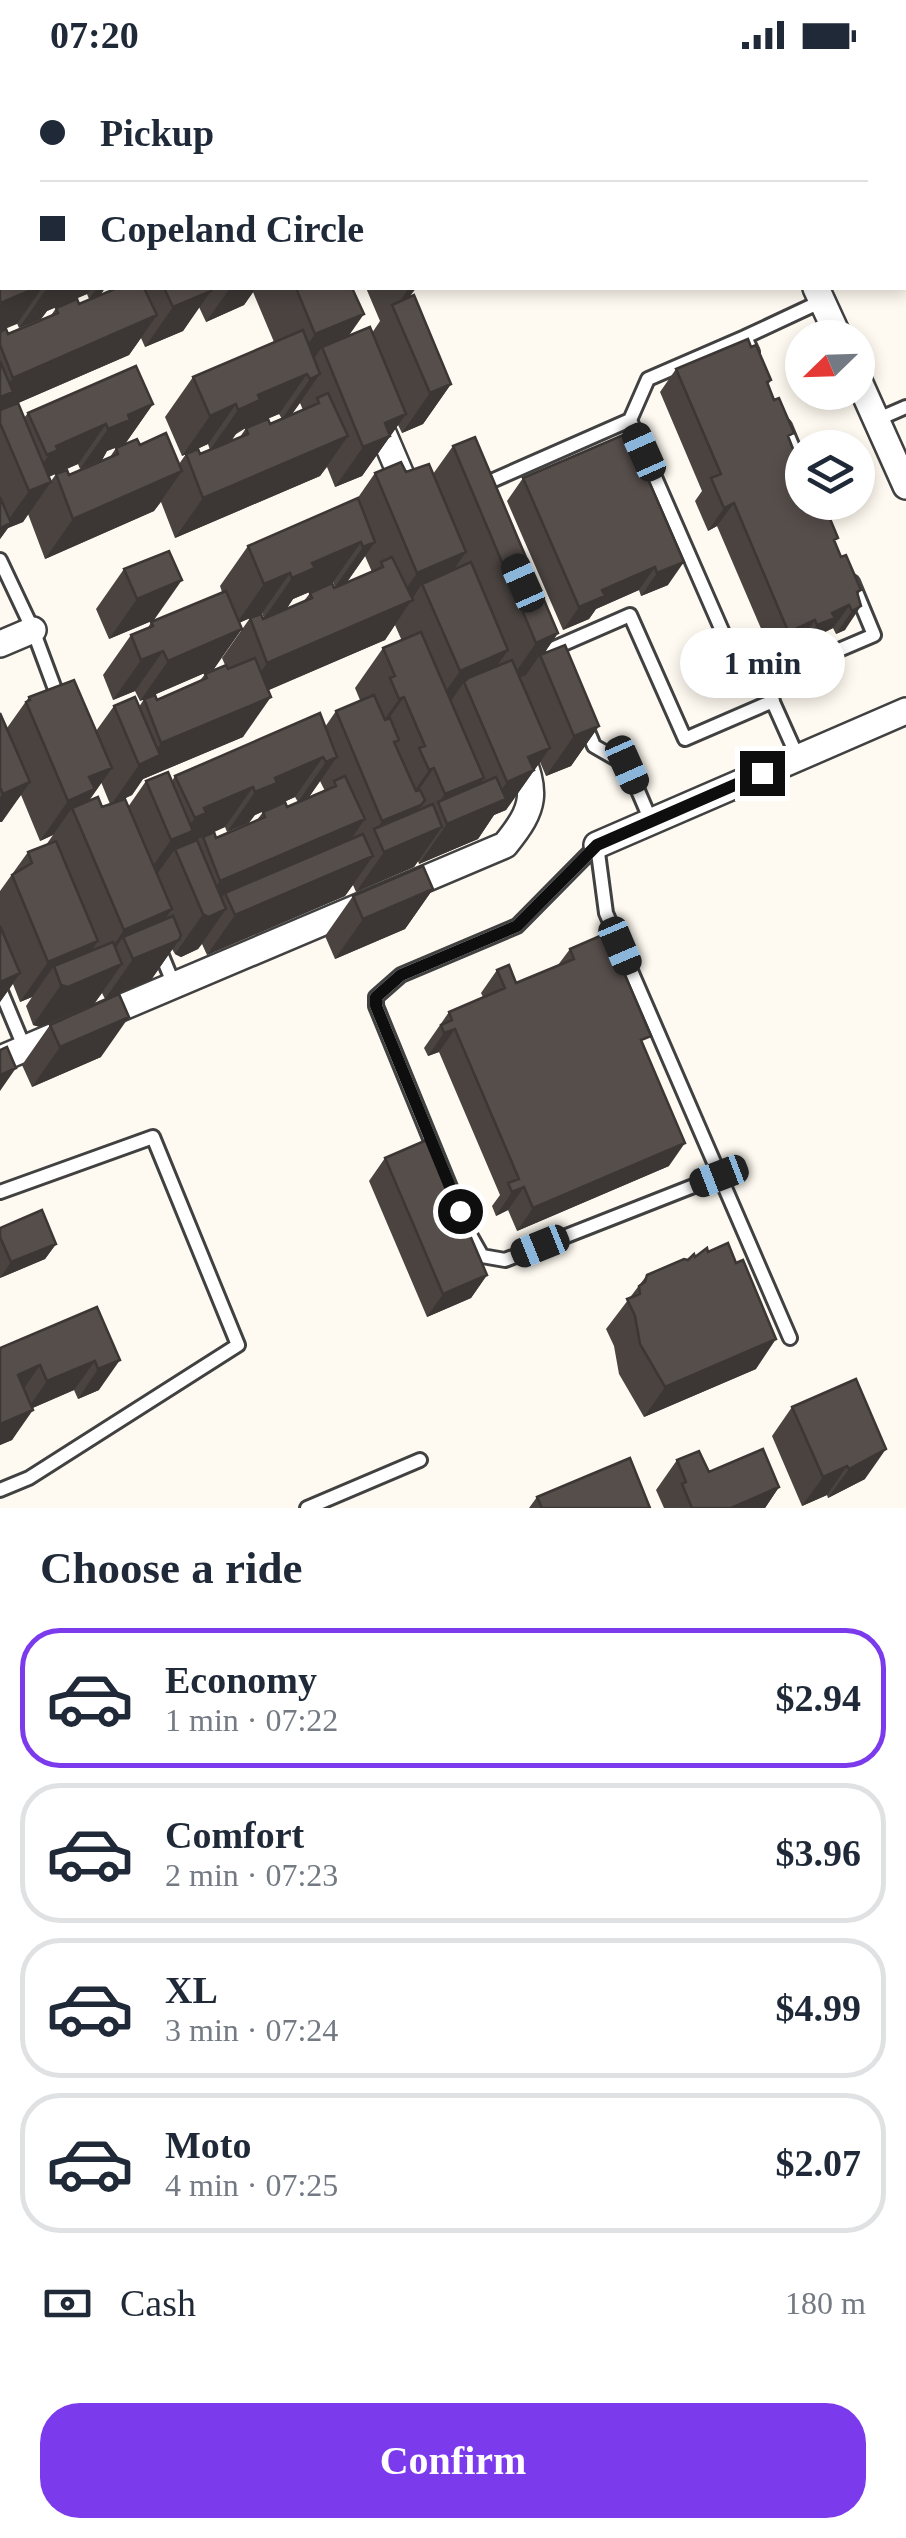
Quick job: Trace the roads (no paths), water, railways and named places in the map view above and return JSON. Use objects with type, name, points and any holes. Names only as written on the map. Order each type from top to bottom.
[{"type":"street","points":[[819,294],[830,320]]},
{"type":"street","points":[[367,396],[421,522]]},
{"type":"street","points":[[872,410],[906,486]]},
{"type":"street","points":[[0,644],[33,630]]},
{"type":"street","points":[[597,845],[906,711]]},
{"type":"street","points":[[0,1059],[505,845],[524,822],[534,797],[529,773],[506,719]]},
{"type":"lane","points":[[488,503],[480,485],[630,420],[648,380],[745,337],[819,294]]},
{"type":"lane","points":[[745,337],[759,370]]},
{"type":"lane","points":[[876,420],[906,406]]},
{"type":"lane","points":[[630,420],[727,642],[764,682],[798,758]]},
{"type":"lane","points":[[781,420],[785,430]]},
{"type":"lane","points":[[0,560],[33,630],[64,715]]},
{"type":"lane","points":[[764,682],[874,634],[846,568]]},
{"type":"lane","points":[[552,649],[630,615],[685,739],[773,701]]},
{"type":"lane","points":[[544,630],[559,665]]},
{"type":"lane","points":[[580,714],[594,746],[627,765],[652,820]]},
{"type":"lane","points":[[597,845],[606,913],[790,1338]]},
{"type":"lane","points":[[458,1208],[376,1006],[376,997],[401,975],[517,926],[597,845]]},
{"type":"lane","points":[[152,931],[174,985]]},
{"type":"lane","points":[[0,989],[25,1049]]},
{"type":"lane","points":[[0,1192],[153,1138],[238,1344],[29,1478],[0,1490]]},
{"type":"lane","points":[[466,1227],[482,1256],[505,1260],[719,1176]]},
{"type":"lane","points":[[307,1508],[420,1460]]}]
